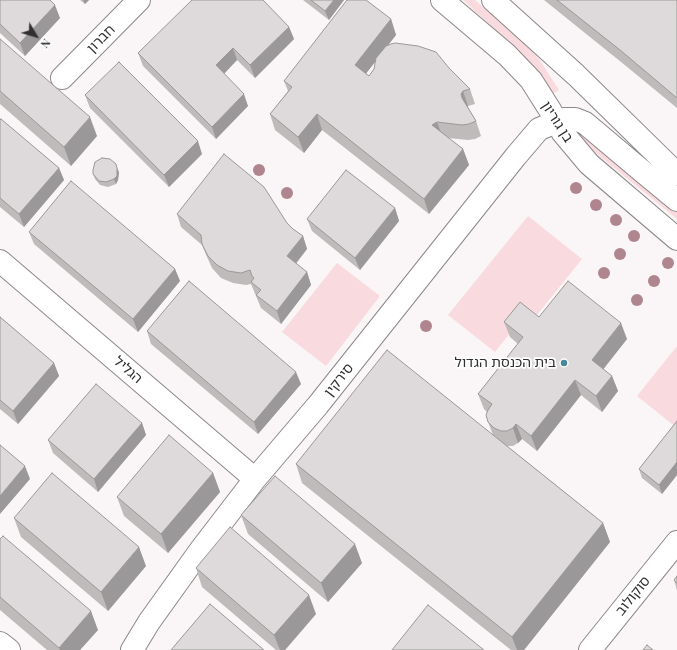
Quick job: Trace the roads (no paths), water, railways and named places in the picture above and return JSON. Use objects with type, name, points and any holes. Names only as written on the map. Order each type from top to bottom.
[{"type":"street","name":"חברון","points":[[62,78],[139,0]]},
{"type":"street","name":"בן גוריון","points":[[442,0],[507,54],[531,80],[566,138],[589,164],[677,239]]},
{"type":"street","points":[[493,0],[576,75],[677,174]]},
{"type":"street","name":"סירקין","points":[[132,650],[149,622],[202,548],[255,479],[318,405],[539,129],[564,119],[575,119],[585,123],[677,200]]},
{"type":"street","points":[[631,130],[677,157]]},
{"type":"street","name":"הגליל","points":[[0,261],[255,479]]},
{"type":"street","name":"סוקולוב","points":[[590,650],[677,542]]},
{"type":"street","points":[[0,643],[9,650]]},
{"type":"place","name":"בית הכנסת הגדול","points":[[564,363]]}]
